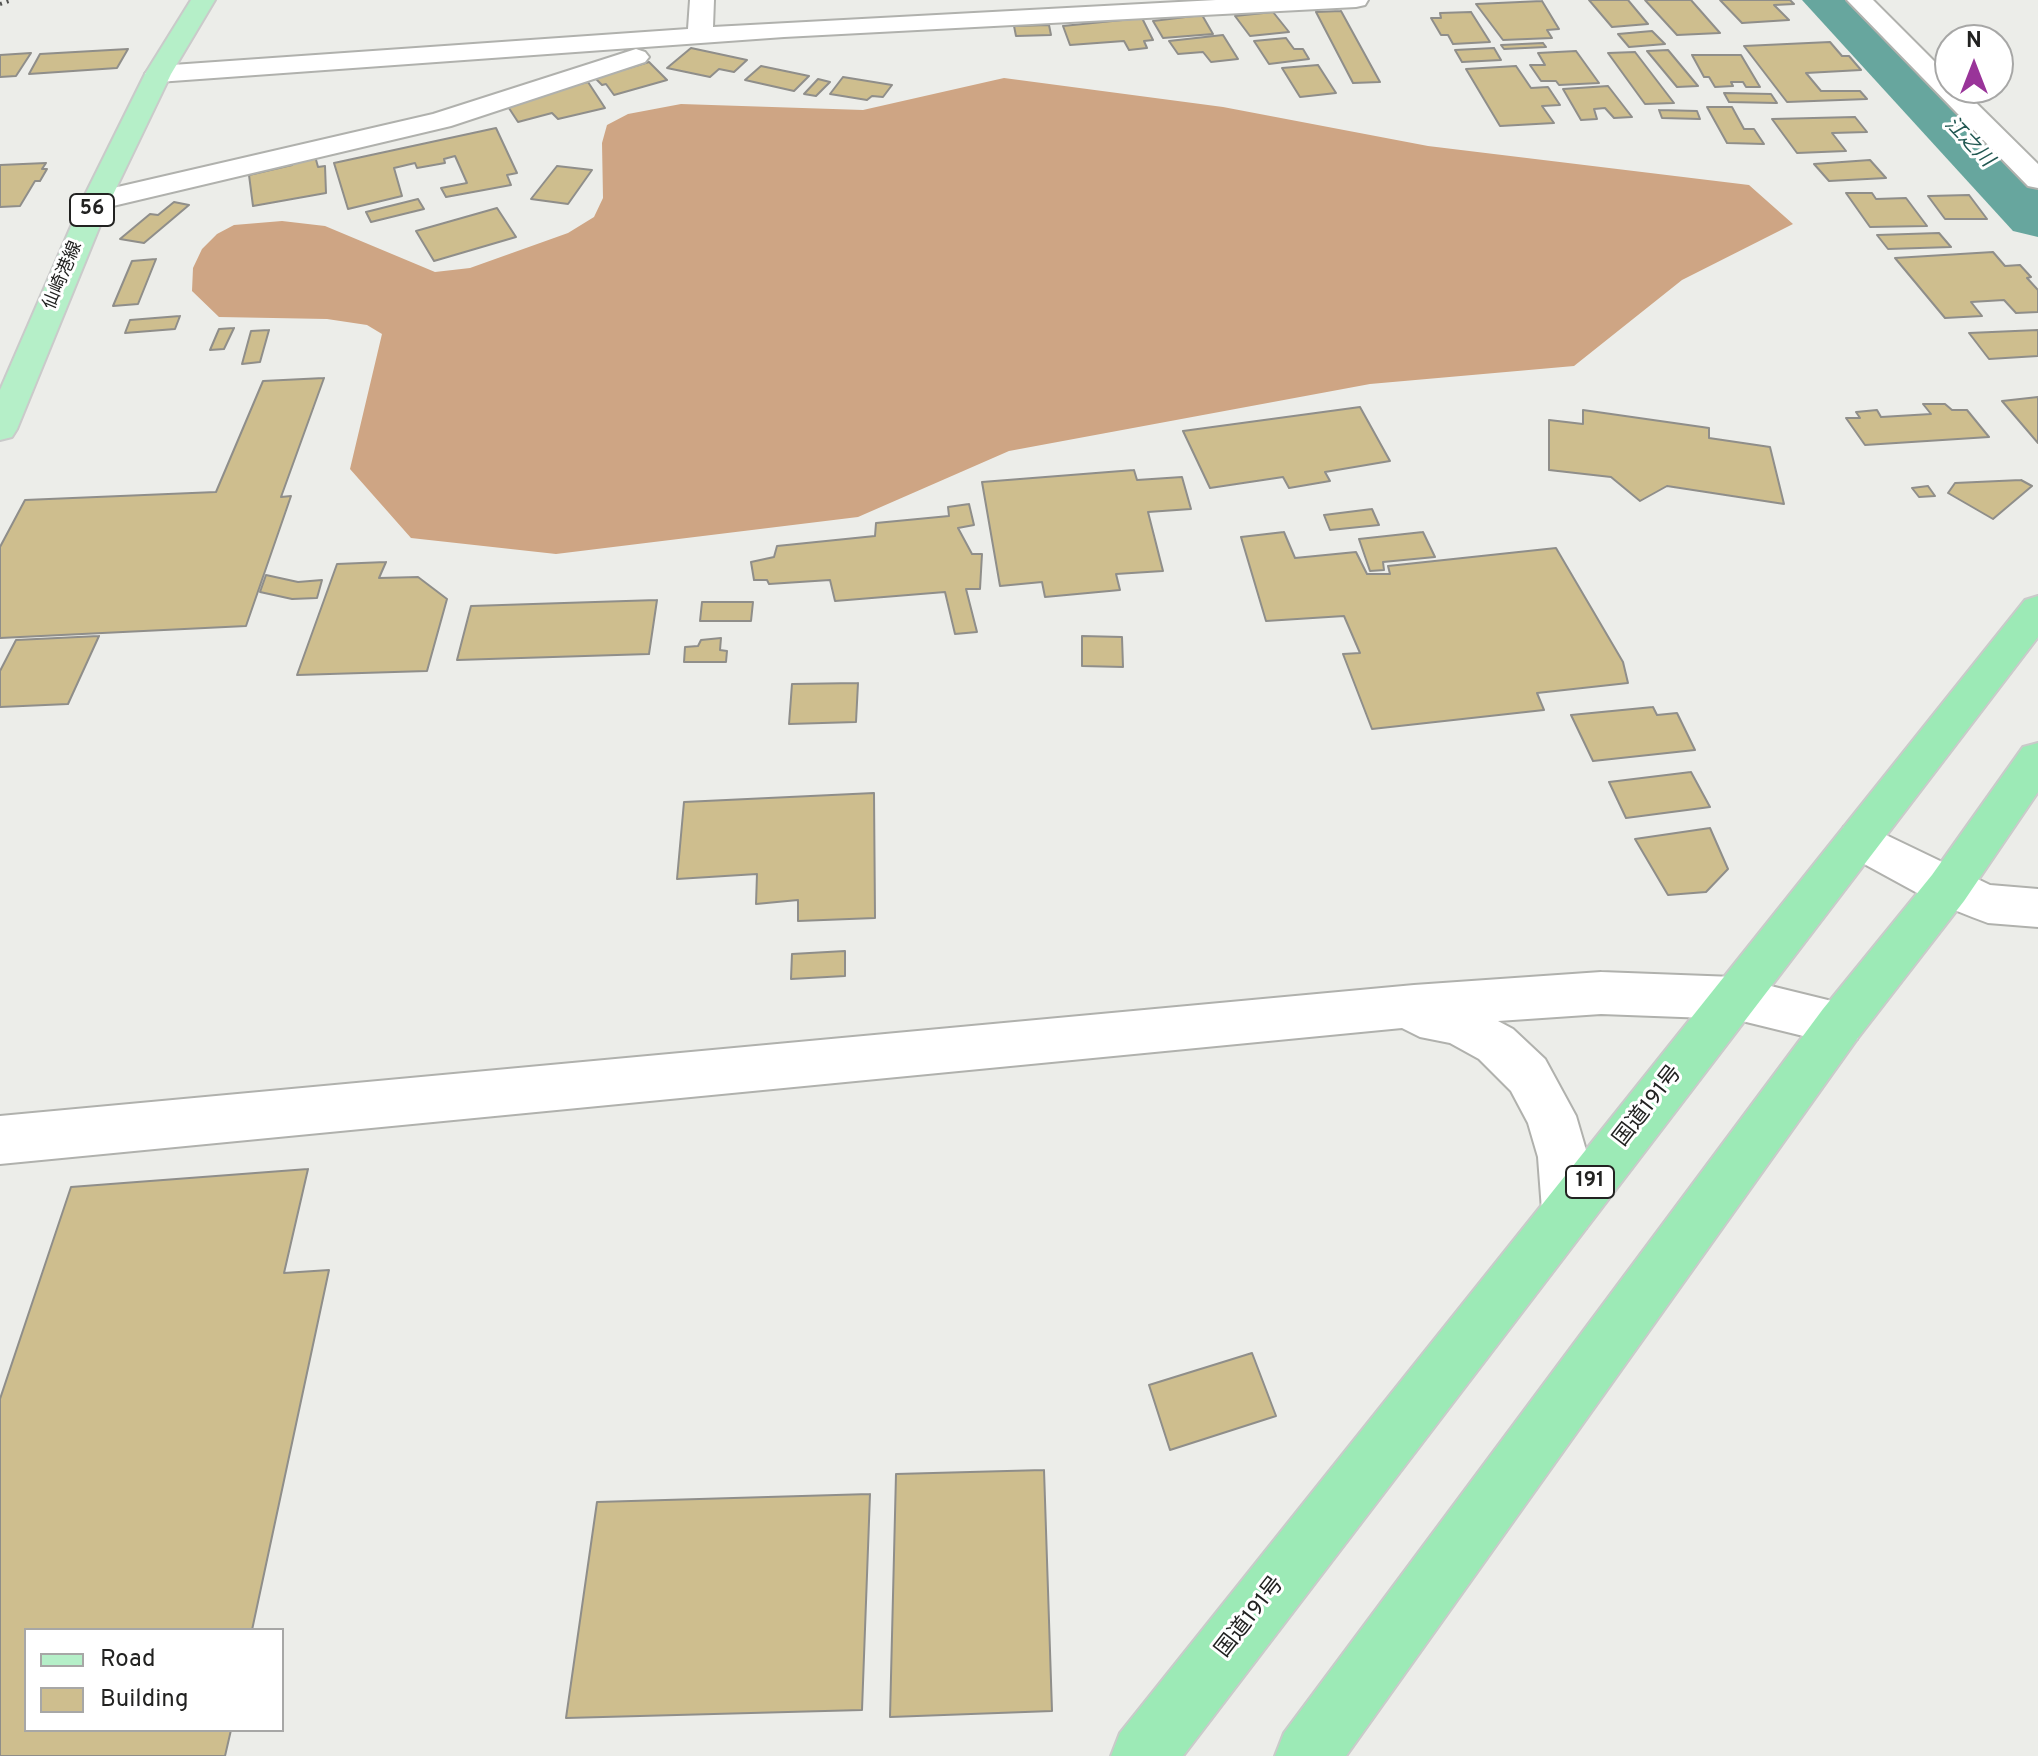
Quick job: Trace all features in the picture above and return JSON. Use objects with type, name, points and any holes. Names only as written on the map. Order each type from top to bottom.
[{"type":"highway","name":"国道191号","points":[[1143,1756],[2038,610]]},
{"type":"highway","points":[[1307,1756],[1840,1024],[1948,888],[2038,759]]},
{"type":"main road","name":"仙崎港線","points":[[0,429],[96,201],[158,74],[203,0]]},
{"type":"street","points":[[700,36],[702,0]]},
{"type":"street","points":[[158,74],[700,36],[1268,2],[1356,0]]},
{"type":"street","points":[[1859,0],[2038,180]]},
{"type":"street","points":[[96,201],[441,120],[700,36]]},
{"type":"street","points":[[1859,840],[1948,888],[1988,904],[2038,908]]},
{"type":"street","points":[[0,1140],[1373,1009],[1601,993],[1734,998],[1840,1024]]},
{"type":"street","points":[[1373,1009],[1459,1024],[1496,1044],[1528,1075],[1555,1130],[1563,1157],[1568,1210]]},
{"type":"shaded area","points":[[1004,78],[1223,107],[1428,146],[1749,185],[1793,224],[1682,280],[1574,366],[1370,384],[1009,451],[858,517],[556,554],[411,538],[350,469],[382,334],[367,325],[327,319],[219,317],[192,291],[193,268],[202,249],[217,234],[234,225],[282,221],[325,226],[435,272],[470,268],[568,233],[594,217],[603,198],[602,143],[607,125],[628,114],[681,104],[863,110]]},
{"type":"building","points":[[1589,0],[1628,0],[1648,24],[1612,27]]},
{"type":"building","points":[[1645,0],[1691,0],[1720,33],[1677,35]]},
{"type":"building","points":[[1720,0],[1790,0],[1794,4],[1774,5],[1789,20],[1742,23]]},
{"type":"building","points":[[1542,1],[1559,29],[1547,30],[1552,38],[1503,40],[1476,4]]},
{"type":"building","points":[[1341,11],[1380,82],[1353,83],[1316,12]]},
{"type":"building","points":[[1273,12],[1289,32],[1250,36],[1235,16]]},
{"type":"building","points":[[1471,12],[1490,42],[1453,44],[1448,35],[1441,35],[1431,18],[1441,18],[1440,13]]},
{"type":"building","points":[[1202,15],[1213,34],[1163,38],[1153,21]]},
{"type":"building","points":[[1142,18],[1153,40],[1144,41],[1147,48],[1129,50],[1124,41],[1070,45],[1063,26]]},
{"type":"building","points":[[1049,25],[1051,35],[1016,36],[1014,26]]},
{"type":"building","points":[[1652,31],[1665,44],[1629,47],[1618,34]]},
{"type":"building","points":[[1223,35],[1238,59],[1211,62],[1203,52],[1178,54],[1169,41]]},
{"type":"building","points":[[1286,38],[1294,49],[1303,49],[1309,59],[1269,64],[1254,41]]},
{"type":"building","points":[[1830,42],[1861,70],[1806,73],[1821,91],[1860,91],[1867,99],[1787,102],[1744,46]]},
{"type":"building","points":[[1543,43],[1546,47],[1504,49],[1501,45]]},
{"type":"building","points":[[691,48],[747,60],[734,72],[719,69],[710,77],[667,68]]},
{"type":"building","points":[[1494,48],[1501,60],[1462,62],[1455,50]]},
{"type":"building","points":[[128,49],[117,68],[29,74],[40,54]]},
{"type":"building","points":[[1668,50],[1698,86],[1677,87],[1647,51]]},
{"type":"building","points":[[1576,51],[1599,83],[1559,85],[1556,81],[1541,81],[1530,65],[1545,65],[1538,53]]},
{"type":"building","points":[[1635,52],[1674,103],[1645,104],[1608,53]]},
{"type":"building","points":[[31,53],[16,76],[0,77],[0,55]]},
{"type":"building","points":[[1692,55],[1741,55],[1760,87],[1731,82],[1733,86],[1715,87],[1709,77],[1704,77]]},
{"type":"building","points":[[649,62],[667,80],[614,95],[606,84],[602,85],[595,78]]},
{"type":"building","points":[[1318,65],[1336,93],[1300,97],[1282,68]]},
{"type":"building","points":[[761,66],[809,76],[794,91],[745,80]]},
{"type":"building","points":[[1516,66],[1531,88],[1548,87],[1560,105],[1542,106],[1554,123],[1500,126],[1466,69]]},
{"type":"building","points":[[843,77],[892,85],[883,97],[872,96],[867,100],[830,94]]},
{"type":"building","points":[[818,79],[830,82],[816,96],[804,94]]},
{"type":"building","points":[[588,82],[605,108],[558,119],[552,113],[518,122],[505,102]]},
{"type":"building","points":[[1608,86],[1632,117],[1614,118],[1605,108],[1594,109],[1597,119],[1581,120],[1563,89]]},
{"type":"building","points":[[1724,93],[1771,94],[1777,103],[1729,102]]},
{"type":"building","points":[[1707,107],[1732,107],[1744,129],[1754,129],[1764,144],[1727,143]]},
{"type":"building","points":[[1659,110],[1697,111],[1700,119],[1662,118]]},
{"type":"building","points":[[1855,117],[1867,132],[1832,133],[1846,151],[1797,153],[1772,119]]},
{"type":"building","points":[[496,128],[517,173],[507,175],[511,185],[446,197],[441,188],[467,183],[455,156],[444,159],[445,163],[417,168],[415,163],[394,168],[402,196],[348,209],[334,163]]},
{"type":"building","points":[[315,156],[318,167],[325,166],[326,193],[253,206],[249,175],[292,165],[292,160]]},
{"type":"building","points":[[1870,160],[1886,178],[1829,181],[1814,164]]},
{"type":"building","points":[[46,163],[42,169],[47,169],[40,181],[35,181],[20,206],[0,207],[0,165]]},
{"type":"building","points":[[557,166],[592,170],[568,204],[531,199]]},
{"type":"building","points":[[1846,193],[1872,193],[1876,199],[1906,198],[1927,226],[1870,227]]},
{"type":"building","points":[[1969,195],[1987,219],[1945,219],[1928,196]]},
{"type":"building","points":[[418,199],[424,209],[371,222],[366,212]]},
{"type":"building","points":[[174,202],[189,205],[144,243],[120,239],[150,214],[158,215]]},
{"type":"building","points":[[497,208],[516,237],[434,261],[416,231]]},
{"type":"building","points":[[1939,233],[1951,247],[1888,249],[1877,235]]},
{"type":"building","points":[[1993,252],[2005,266],[2020,265],[2031,277],[2027,278],[2038,290],[2038,312],[2016,313],[2004,300],[1971,302],[1982,316],[1945,318],[1895,258]]},
{"type":"building","points":[[156,259],[138,304],[113,306],[132,261]]},
{"type":"building","points":[[180,316],[175,329],[125,333],[130,320]]},
{"type":"building","points":[[234,328],[224,349],[210,350],[219,329]]},
{"type":"building","points":[[269,330],[260,362],[242,364],[251,331]]},
{"type":"building","points":[[2038,330],[2038,356],[1989,359],[1969,333]]},
{"type":"building","points":[[324,378],[281,497],[291,496],[246,626],[0,638],[0,547],[25,500],[216,492],[263,381]]},
{"type":"building","points":[[2038,397],[2038,443],[2002,401]]},
{"type":"building","points":[[1923,404],[1945,404],[1952,410],[1967,410],[1989,437],[1865,445],[1846,418],[1860,418],[1856,412],[1877,410],[1881,417],[1931,414]]},
{"type":"building","points":[[1360,407],[1390,461],[1325,472],[1330,481],[1289,488],[1283,477],[1210,488],[1183,431]]},
{"type":"building","points":[[1583,410],[1709,428],[1709,438],[1770,447],[1784,504],[1667,486],[1640,501],[1611,477],[1549,470],[1549,420],[1583,424]]},
{"type":"building","points":[[1134,470],[1137,480],[1182,477],[1191,509],[1148,512],[1163,571],[1116,574],[1120,590],[1045,597],[1042,582],[1000,586],[982,482]]},
{"type":"building","points":[[2021,480],[2032,486],[1993,519],[1948,493],[1955,483]]},
{"type":"building","points":[[1928,486],[1935,496],[1919,497],[1912,488]]},
{"type":"building","points":[[969,504],[974,525],[958,528],[972,554],[982,554],[980,589],[966,589],[977,632],[955,634],[945,592],[835,601],[830,580],[769,584],[767,580],[754,580],[751,562],[774,557],[777,546],[875,536],[876,523],[949,516],[948,507]]},
{"type":"building","points":[[1372,509],[1379,525],[1330,530],[1324,515]]},
{"type":"building","points":[[1284,532],[1295,558],[1356,552],[1367,574],[1390,574],[1388,566],[1556,548],[1623,662],[1628,683],[1537,693],[1544,710],[1372,729],[1343,654],[1360,653],[1344,616],[1266,621],[1241,537]]},
{"type":"building","points":[[1423,532],[1435,557],[1383,562],[1384,570],[1370,571],[1359,539]]},
{"type":"building","points":[[386,562],[379,578],[418,577],[447,599],[427,671],[297,675],[337,564]]},
{"type":"building","points":[[266,575],[298,582],[322,580],[317,598],[292,599],[260,592]]},
{"type":"building","points":[[657,600],[649,654],[457,660],[471,606]]},
{"type":"building","points":[[702,602],[753,602],[751,621],[700,621]]},
{"type":"building","points":[[99,636],[68,704],[0,707],[0,671],[16,640]]},
{"type":"building","points":[[1082,636],[1122,637],[1123,667],[1082,666]]},
{"type":"building","points":[[721,638],[720,650],[727,651],[726,662],[684,662],[685,647],[698,646],[701,640]]},
{"type":"building","points":[[858,683],[856,722],[789,724],[792,684]]},
{"type":"building","points":[[1653,707],[1657,715],[1677,713],[1695,750],[1593,761],[1571,715]]},
{"type":"building","points":[[1691,772],[1710,807],[1626,818],[1609,782]]},
{"type":"building","points":[[874,793],[875,918],[798,921],[798,900],[756,904],[757,874],[677,879],[684,802]]},
{"type":"building","points":[[1710,828],[1728,869],[1706,892],[1668,895],[1635,839]]},
{"type":"building","points":[[845,951],[845,976],[791,979],[792,954]]},
{"type":"building","points":[[308,1169],[284,1273],[329,1270],[252,1628],[24,1628],[24,1732],[231,1732],[225,1756],[0,1756],[0,1399],[71,1187]]},
{"type":"building","points":[[1252,1353],[1276,1416],[1170,1450],[1149,1385]]},
{"type":"building","points":[[1044,1470],[1052,1711],[890,1717],[896,1474]]},
{"type":"building","points":[[870,1494],[862,1710],[566,1718],[597,1502]]},
{"type":"waterway","name":"江之川","points":[[1832,0],[2038,216]]},
{"type":"railway","points":[[0,4],[12,0]]}]
